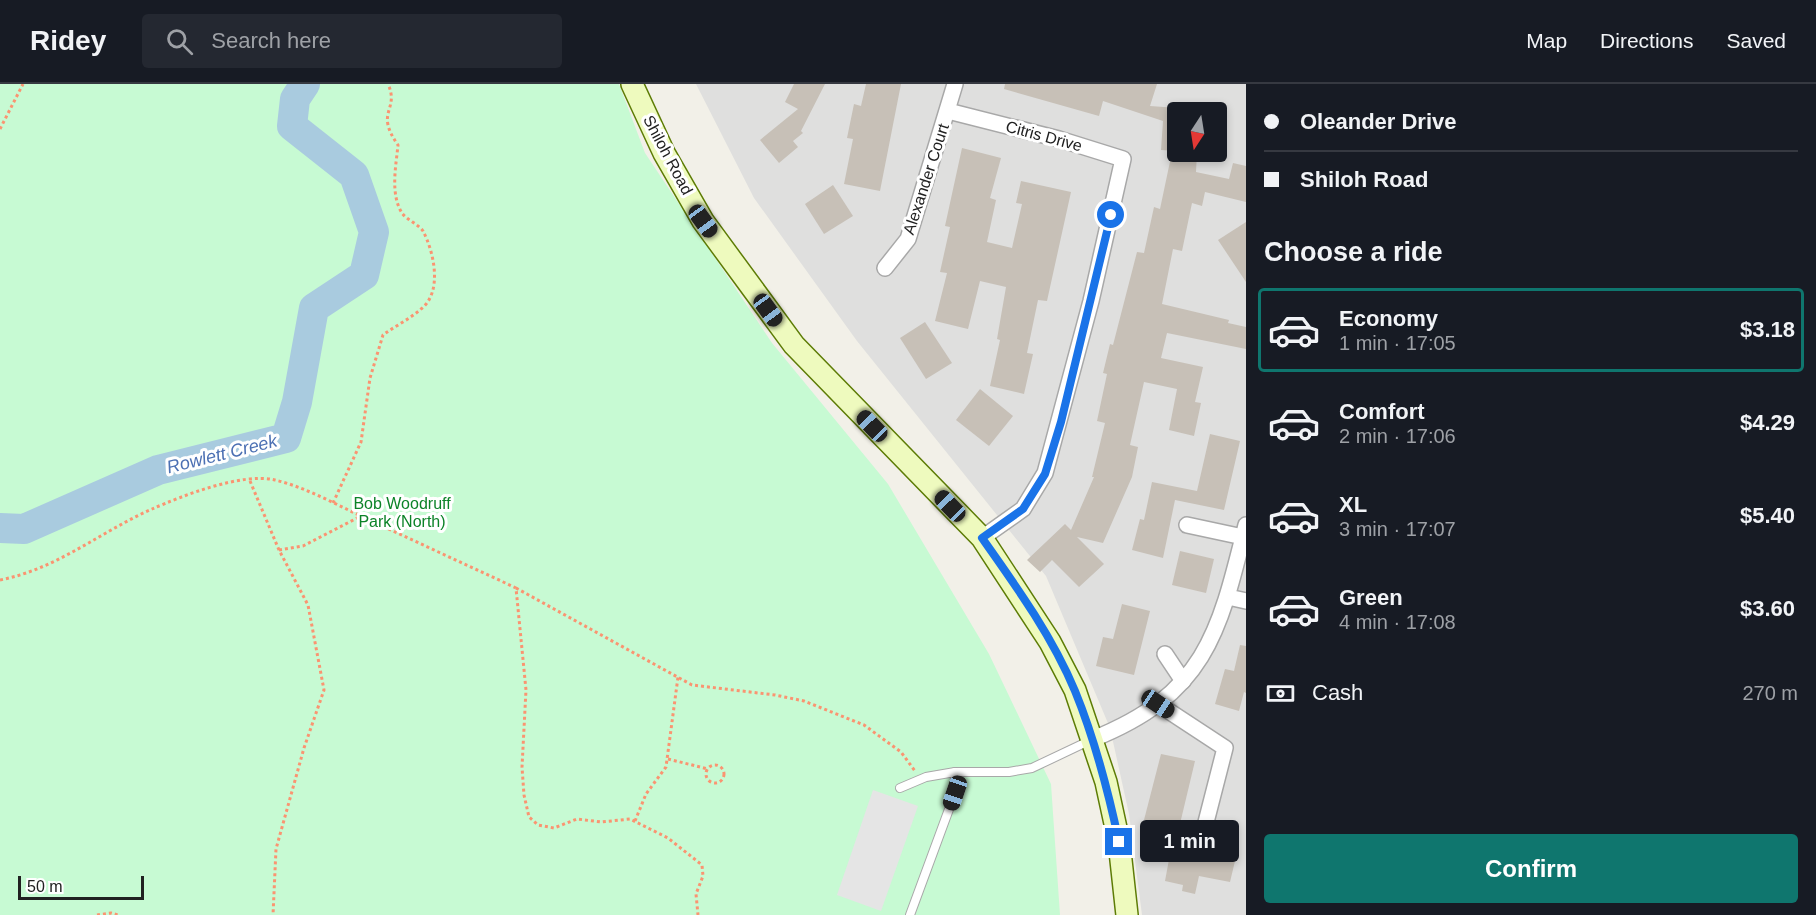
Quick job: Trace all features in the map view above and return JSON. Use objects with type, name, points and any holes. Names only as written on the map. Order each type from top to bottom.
[{"type":"main road","name":"Shiloh Road","points":[[632,84],[664,153],[703,221],[794,345],[982,538],[1050,642],[1075,690],[1106,782],[1119,842],[1127,915]]},
{"type":"street","name":"Alexander Court","points":[[885,268],[908,239],[955,84]]},
{"type":"street","name":"Citris Drive","points":[[948,111],[1059,139],[1123,159],[1061,422],[1045,474],[1023,509],[982,538]]},
{"type":"street","points":[[1093,740],[1131,723],[1158,704],[1183,681],[1209,646],[1228,597],[1245,531],[1187,525]]},
{"type":"street","points":[[1228,597],[1246,601]]},
{"type":"street","points":[[1165,654],[1183,681]]},
{"type":"street","points":[[1158,704],[1225,748],[1205,826]]},
{"type":"lane","points":[[900,788],[922,778],[955,772],[1009,772],[1032,768],[1093,740]]},
{"type":"lane","points":[[910,915],[955,793],[955,772]]},
{"type":"path","points":[[0,129],[23,84]]},
{"type":"path","points":[[333,503],[361,442],[370,378],[383,335],[423,308],[434,284],[434,264],[422,230],[403,213],[397,198],[395,178],[398,145],[388,131],[385,119],[392,94],[388,84]]},
{"type":"path","points":[[0,580],[26,575],[55,562],[136,516],[196,490],[273,479],[333,503],[516,588],[692,685],[804,701],[864,724],[900,752],[922,778]]},
{"type":"path","points":[[250,481],[279,550],[308,605],[324,690],[304,748],[276,849],[275,914]]},
{"type":"path","points":[[279,550],[303,546],[361,516]]},
{"type":"path","points":[[516,588],[526,690],[522,767],[524,795],[530,817],[538,825],[554,828],[577,819],[635,821],[668,838],[702,866],[703,876],[696,894],[698,915]]},
{"type":"path","points":[[635,821],[646,794],[661,777],[668,759],[678,677]]},
{"type":"path","points":[[668,759],[708,769],[718,766],[723,769],[723,778],[717,782],[711,781],[707,777],[708,769]]},
{"type":"path","points":[[97,915],[111,913],[118,915]]},
{"type":"shaded area","points":[[696,84],[1246,84],[1246,915],[1142,915],[1129,814],[1110,728],[1046,576],[857,341],[754,198]]},
{"type":"shaded area","points":[[873,790],[918,806],[881,911],[837,895]]},
{"type":"green space","name":"Bob Woodruff Park (North)","points":[[0,84],[619,84],[645,153],[772,343],[888,484],[989,654],[1051,784],[1060,915],[0,915]]},
{"type":"building","points":[[794,84],[825,84],[801,131],[803,133],[793,141],[798,147],[779,163],[760,140],[798,109],[785,102]]},
{"type":"building","points":[[866,84],[901,84],[880,191],[844,184],[853,139],[847,138],[854,104],[861,106]]},
{"type":"building","points":[[1005,84],[1157,84],[1150,106],[1167,107],[1167,150],[1161,150],[1163,121],[1103,101],[1099,116],[1004,89]]},
{"type":"building","points":[[962,148],[1001,158],[990,198],[996,200],[987,242],[1012,248],[1022,204],[1016,203],[1021,181],[1071,192],[1047,301],[1038,300],[1027,353],[1033,354],[1024,394],[990,386],[1000,340],[997,339],[1006,287],[980,281],[968,329],[935,321],[947,273],[940,272],[950,227],[945,226]]},
{"type":"building","points":[[1170,162],[1196,162],[1196,172],[1229,179],[1233,163],[1246,166],[1246,202],[1205,192],[1202,206],[1192,203],[1182,251],[1173,249],[1162,304],[1229,320],[1228,323],[1246,327],[1246,349],[1167,333],[1161,358],[1203,367],[1195,402],[1201,403],[1194,436],[1169,430],[1177,389],[1144,382],[1130,445],[1138,447],[1132,477],[1103,543],[1077,537],[1104,564],[1079,587],[1052,560],[1040,572],[1027,560],[1065,524],[1071,530],[1094,477],[1092,477],[1105,423],[1097,421],[1107,374],[1103,373],[1110,344],[1113,345],[1137,252],[1144,253],[1154,207],[1160,209]]},
{"type":"building","points":[[833,185],[853,216],[824,234],[805,204]]},
{"type":"building","points":[[1246,222],[1246,282],[1218,240]]},
{"type":"building","points":[[925,322],[952,363],[926,379],[900,338]]},
{"type":"building","points":[[980,389],[1013,416],[989,446],[956,420]]},
{"type":"building","points":[[1210,434],[1240,441],[1224,510],[1175,500],[1163,558],[1132,550],[1140,519],[1144,520],[1152,482],[1197,491]]},
{"type":"building","points":[[1180,551],[1214,559],[1206,593],[1172,585]]},
{"type":"building","points":[[1122,604],[1150,611],[1134,675],[1096,666],[1103,637],[1113,639]]},
{"type":"building","points":[[1240,645],[1246,646],[1246,693],[1244,692],[1239,711],[1215,704],[1225,669],[1234,671]]},
{"type":"building","points":[[1161,754],[1195,761],[1179,828],[1144,820]]},
{"type":"building","points":[[1170,854],[1211,862],[1212,856],[1235,861],[1230,882],[1199,876],[1195,894],[1182,891],[1183,885],[1165,881]]},
{"type":"waterway","name":"Rowlett Creek","points":[[0,528],[24,529],[158,470],[286,438],[297,402],[314,308],[364,275],[374,232],[354,175],[292,126],[295,99],[305,84]]},
{"type":"route","points":[[1111,215],[1061,422],[1045,474],[1023,509],[982,538],[1024,599],[1075,690],[1106,782],[1119,842]]}]
